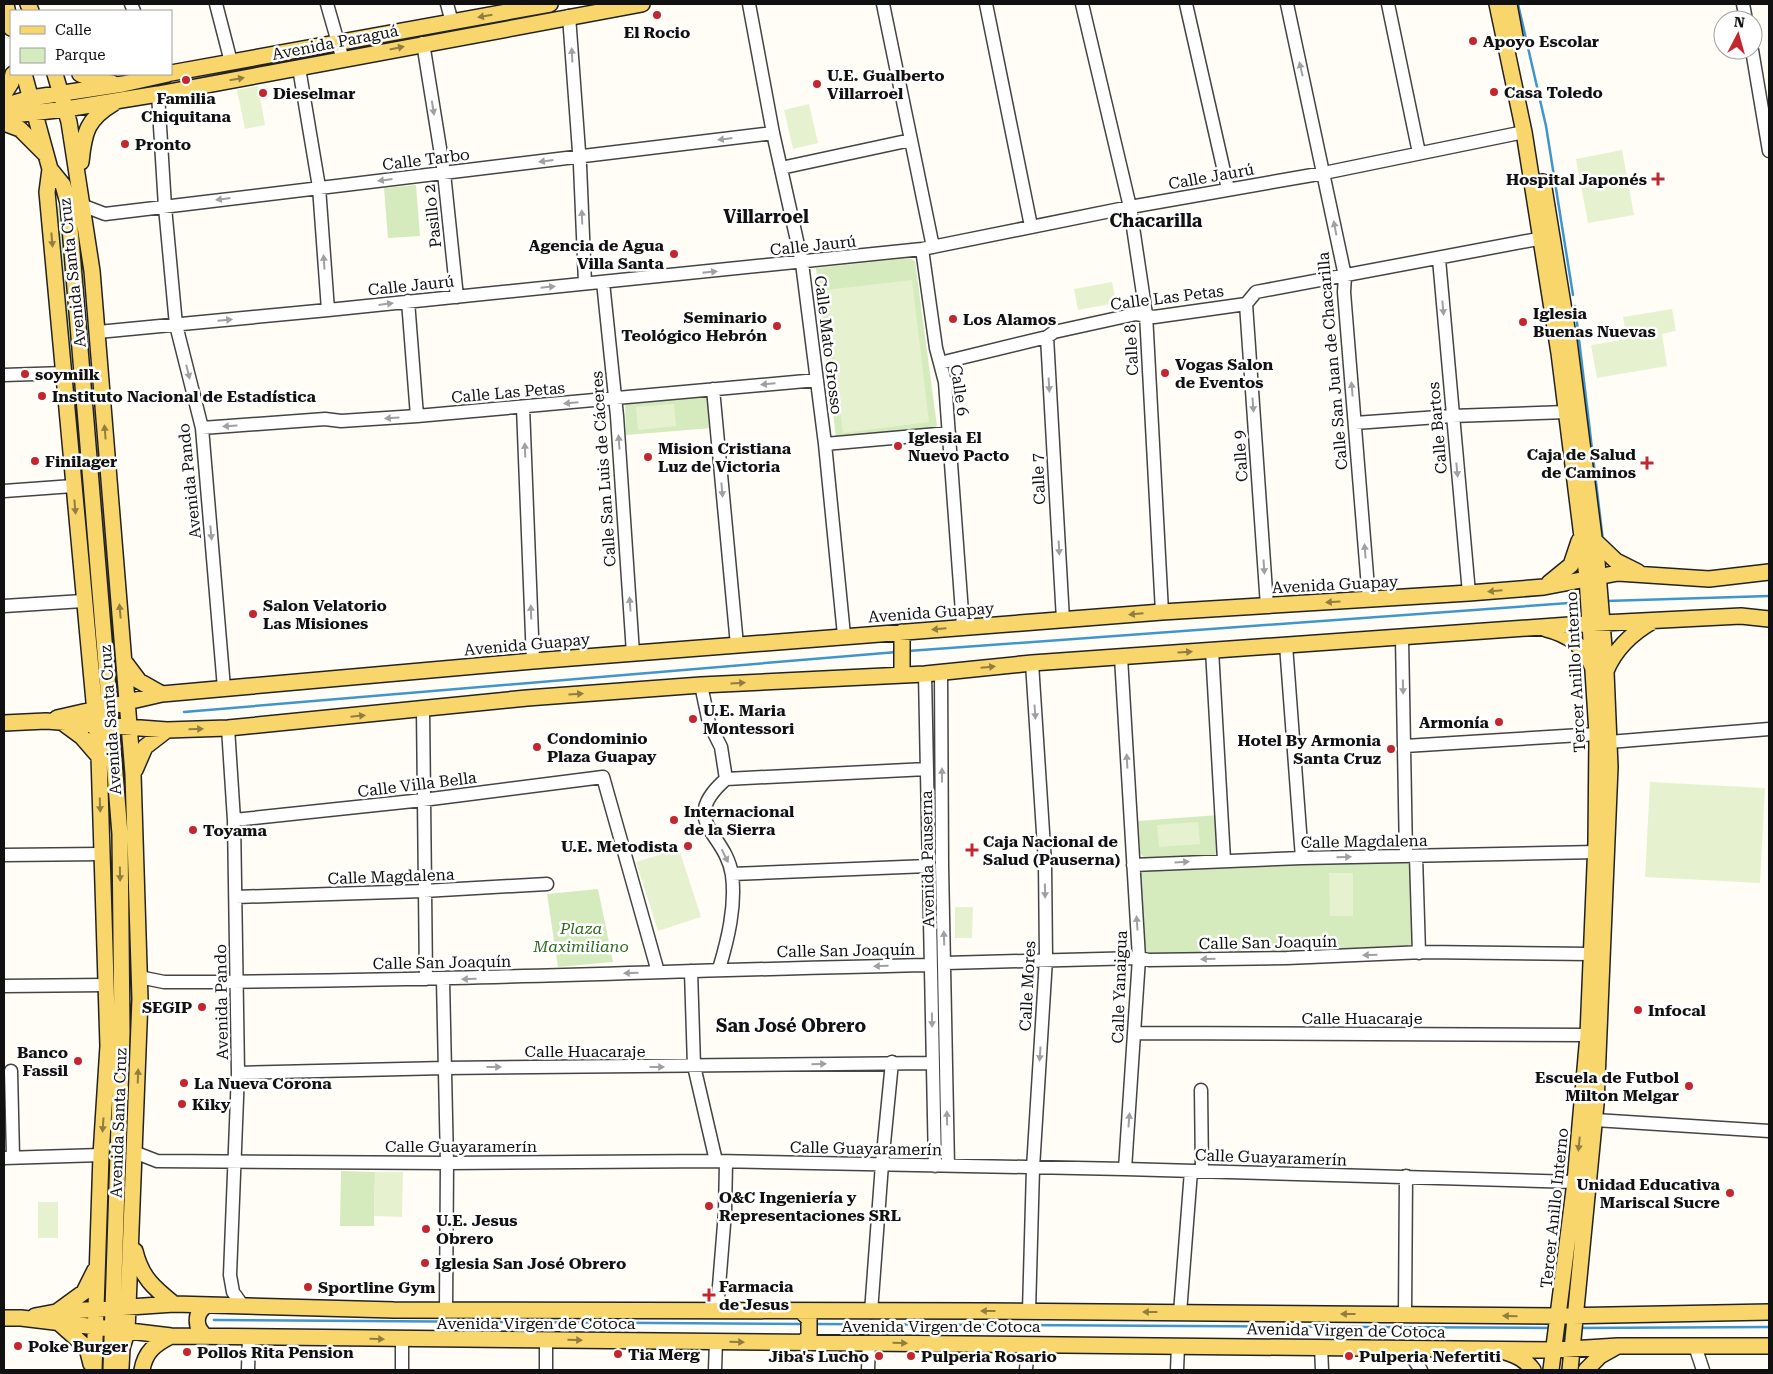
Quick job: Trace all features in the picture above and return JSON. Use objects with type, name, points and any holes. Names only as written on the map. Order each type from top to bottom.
[{"type":"main road","name":"Avenida Paraguá","points":[[172,72],[546,4]]},
{"type":"main road","name":"Avenida Paraguá","points":[[58,95],[120,99],[158,94],[343,60],[423,43],[642,4]]},
{"type":"main road","name":"Tercer Anillo Interno","points":[[1497,4],[1523,127],[1543,238],[1567,412],[1579,522],[1593,583]]},
{"type":"main road","points":[[1502,4],[1520,92],[1523,127]]},
{"type":"main road","name":"Tercer Anillo Interno","points":[[1509,4],[1554,236],[1594,540],[1593,583],[1600,672],[1608,827],[1595,1120],[1570,1370]]},
{"type":"main road","points":[[4,94],[13,75]]},
{"type":"main road","name":"Avenida Santa Cruz","points":[[24,75],[49,163],[63,185],[68,203],[81,349],[105,716],[99,756],[108,1046],[101,1155],[99,1254],[93,1370]]},
{"type":"main road","points":[[82,75],[97,81],[123,84]]},
{"type":"main road","name":"Avenida Paraguá","points":[[32,108],[58,95],[123,84],[158,75]]},
{"type":"main road","points":[[40,128],[58,95]]},
{"type":"main road","name":"Avenida Santa Cruz","points":[[58,95],[84,206],[98,332],[128,704],[105,716]]},
{"type":"main road","points":[[79,181],[82,149],[90,124],[100,112],[120,99]]},
{"type":"main road","points":[[1528,101],[1527,128],[1546,227],[1543,238],[1548,247],[1558,309],[1569,341]]},
{"type":"main road","points":[[4,106],[32,108]]},
{"type":"main road","points":[[4,116],[32,108]]},
{"type":"main road","points":[[4,123],[20,130],[49,163]]},
{"type":"main road","name":"Avenida Santa Cruz","points":[[49,163],[47,192],[70,426],[73,486],[91,674],[113,748],[120,834],[122,1032],[115,1252],[121,1308]]},
{"type":"main road","points":[[1554,317],[1559,330],[1565,374],[1570,379],[1574,379]]},
{"type":"main road","points":[[70,426],[81,349]]},
{"type":"main road","points":[[1567,412],[1572,418],[1578,480],[1590,508]]},
{"type":"main road","points":[[1544,587],[1571,565],[1578,548],[1579,522]]},
{"type":"main road","points":[[1594,540],[1616,560],[1643,574]]},
{"type":"main road","name":"Avenida Guapay","points":[[105,716],[143,696],[533,661],[844,635],[902,636],[963,626],[1544,587],[1593,583],[1618,573],[1709,579],[1769,572]]},
{"type":"main road","points":[[4,723],[105,716],[167,730],[228,728],[528,698],[701,685],[925,674],[1032,663],[1402,638],[1534,627],[1596,619],[1654,621],[1740,616],[1769,619]]},
{"type":"main road","points":[[1534,627],[1556,632],[1574,642],[1589,656],[1600,672],[1622,645],[1642,627],[1654,621]]},
{"type":"main road","points":[[902,636],[902,674]]},
{"type":"main road","points":[[123,660],[139,681],[162,694]]},
{"type":"main road","name":"Tercer Anillo Interno","points":[[1550,1370],[1559,1318],[1575,1182],[1588,1035],[1596,847],[1601,831],[1603,738],[1596,687],[1600,672]]},
{"type":"main road","points":[[62,719],[82,699],[88,688],[91,674]]},
{"type":"main road","points":[[105,716],[126,683]]},
{"type":"main road","name":"Avenida Santa Cruz","points":[[105,716],[133,774],[140,998],[131,1230],[121,1308],[121,1370]]},
{"type":"main road","points":[[62,719],[82,737],[115,773]]},
{"type":"main road","points":[[133,774],[145,747],[167,730]]},
{"type":"main road","points":[[1597,1062],[1593,1026],[1596,961],[1591,954],[1597,945],[1602,843],[1608,827]]},
{"type":"main road","points":[[108,1046],[121,947]]},
{"type":"main road","points":[[1588,1035],[1592,1062],[1589,1116],[1595,1120]]},
{"type":"main road","points":[[1575,1182],[1581,1185],[1582,1188],[1576,1241],[1581,1261]]},
{"type":"main road","points":[[100,1206],[115,1252]]},
{"type":"main road","points":[[131,1230],[138,1266],[152,1287],[174,1304]]},
{"type":"main road","points":[[4,1318],[58,1317],[84,1292],[94,1275],[99,1254]]},
{"type":"main road","name":"Avenida Virgen de Cotoca","points":[[58,1317],[96,1309],[174,1304],[446,1310],[717,1311],[813,1316],[871,1312],[1029,1312],[1559,1318],[1769,1312]]},
{"type":"main road","points":[[207,1337],[200,1332],[197,1321],[199,1313],[212,1306]]},
{"type":"main road","points":[[813,1316],[813,1340]]},
{"type":"main road","points":[[58,1317],[87,1348],[93,1370]]},
{"type":"main road","name":"Avenida Virgen de Cotoca","points":[[58,1317],[120,1331],[207,1337],[402,1340],[813,1340],[870,1343],[1491,1349],[1573,1346],[1769,1346]]},
{"type":"main road","name":"Avenida Santa Cruz","points":[[110,1370],[120,1331]]},
{"type":"main road","name":"Avenida Santa Cruz","points":[[120,1331],[131,1349],[130,1370]]},
{"type":"main road","points":[[142,1370],[145,1358],[152,1347],[171,1336]]},
{"type":"main road","points":[[1586,1370],[1600,1356],[1618,1346]]},
{"type":"main road","points":[[1491,1349],[1517,1356],[1527,1362],[1533,1370]]},
{"type":"street","points":[[216,4],[231,62]]},
{"type":"street","points":[[327,4],[343,60]]},
{"type":"street","points":[[447,4],[452,22]]},
{"type":"street","name":"Calle Mato Grosso","points":[[749,4],[773,134],[802,263],[825,444],[844,635]]},
{"type":"street","name":"Calle 6","points":[[883,4],[911,140],[927,248],[936,348],[945,382],[963,626]]},
{"type":"street","points":[[986,4],[1031,226]]},
{"type":"street","name":"Calle 8","points":[[1082,4],[1130,207],[1146,314],[1162,612]]},
{"type":"street","points":[[1188,4],[1228,189]]},
{"type":"street","name":"Calle San Juan de Chacarilla","points":[[1286,4],[1324,173],[1344,276],[1369,600]]},
{"type":"street","points":[[1388,4],[1419,153]]},
{"type":"street","points":[[569,16],[585,283]]},
{"type":"street","name":"Pasillo 2","points":[[423,43],[444,173],[457,297]]},
{"type":"street","points":[[1754,60],[1769,151]]},
{"type":"street","points":[[299,68],[319,187],[328,310]]},
{"type":"street","name":"Avenida Pando","points":[[158,94],[165,207],[176,325],[202,428],[224,688]]},
{"type":"street","name":"Calle Jaurú","points":[[98,332],[802,263],[927,248],[1130,207],[1324,173],[1419,153],[1523,127]]},
{"type":"street","name":"Calle Tarbo","points":[[84,206],[105,214],[773,134]]},
{"type":"street","points":[[781,168],[911,140]]},
{"type":"street","name":"Calle Las Petas","points":[[940,363],[1047,337],[1054,332],[1136,314],[1146,314],[1154,317],[1246,304],[1256,292],[1543,238]]},
{"type":"street","name":"Calle Bartos","points":[[1439,259],[1469,593]]},
{"type":"street","name":"Calle San Luis de Cáceres","points":[[603,282],[615,400],[633,653]]},
{"type":"street","points":[[408,301],[417,416]]},
{"type":"street","name":"Calle 9","points":[[1246,304],[1267,606]]},
{"type":"street","name":"Calle 7","points":[[1047,337],[1063,620]]},
{"type":"street","points":[[4,376],[65,373]]},
{"type":"street","name":"Calle Las Petas","points":[[202,428],[325,418],[341,421],[417,416],[615,400],[816,380]]},
{"type":"street","points":[[713,389],[737,645]]},
{"type":"street","points":[[523,407],[533,661]]},
{"type":"street","points":[[1355,423],[1452,416],[1567,412]]},
{"type":"street","points":[[825,444],[949,433]]},
{"type":"street","points":[[4,491],[73,486]]},
{"type":"street","points":[[4,606],[84,601]]},
{"type":"street","points":[[1402,638],[1405,746],[1419,953]]},
{"type":"street","points":[[1286,645],[1302,858]]},
{"type":"street","points":[[1212,650],[1224,860]]},
{"type":"street","name":"Calle Yanaigua","points":[[1121,657],[1139,958],[1125,1169]]},
{"type":"street","name":"Calle Mores","points":[[1029,1312],[1033,1168],[1046,959],[1045,863],[1032,663]]},
{"type":"street","name":"Avenida Pauserna","points":[[941,672],[948,1166]]},
{"type":"street","name":"Avenida Pauserna","points":[[925,674],[935,1166]]},
{"type":"street","points":[[701,685],[709,723],[721,747],[726,778]]},
{"type":"street","points":[[423,710],[426,979]]},
{"type":"street","name":"Avenida Pando","points":[[228,728],[234,820],[238,982],[238,1073],[230,1275],[233,1292],[243,1306]]},
{"type":"street","points":[[1405,746],[1769,729]]},
{"type":"street","points":[[719,969],[729,931],[732,874],[728,861],[705,820],[704,813],[709,795],[726,778],[927,769]]},
{"type":"street","name":"Calle Villa Bella","points":[[234,820],[423,800],[603,777],[658,972]]},
{"type":"street","points":[[928,818],[942,817]]},
{"type":"street","name":"Calle Magdalena","points":[[1133,865],[1224,860],[1411,856],[1596,847]]},
{"type":"street","points":[[4,855],[102,854]]},
{"type":"street","points":[[732,874],[928,866]]},
{"type":"street","name":"Calle Magdalena","points":[[236,898],[424,892],[547,884]]},
{"type":"street","name":"Calle San Joaquín","points":[[945,963],[1046,959],[1287,958],[1419,953],[1591,954]]},
{"type":"street","name":"Calle San Joaquín","points":[[139,977],[164,982],[443,980],[719,969],[930,965]]},
{"type":"street","points":[[691,971],[694,1066],[721,1162],[725,1212],[717,1311]]},
{"type":"street","points":[[443,980],[447,1163],[446,1310]]},
{"type":"street","points":[[140,998],[164,982]]},
{"type":"street","points":[[4,986],[106,985]]},
{"type":"street","points":[[931,995],[945,995]]},
{"type":"street","name":"Calle Huacaraje","points":[[1135,1032],[1588,1035]]},
{"type":"street","points":[[871,1312],[892,1062]]},
{"type":"street","name":"Calle Huacaraje","points":[[238,1073],[445,1068],[933,1063]]},
{"type":"street","points":[[11,1071],[8,1158],[101,1155]]},
{"type":"street","points":[[1180,1313],[1196,1171],[1201,1090]]},
{"type":"street","points":[[1595,1120],[1769,1131]]},
{"type":"street","name":"Calle Guayaramerín","points":[[134,1152],[157,1161],[882,1164],[1406,1176],[1575,1182]]},
{"type":"street","points":[[134,1176],[146,1165],[157,1161]]},
{"type":"street","points":[[1405,1315],[1406,1176]]},
{"type":"street","name":"Avenida Pando","points":[[212,1306],[230,1275]]},
{"type":"street","points":[[248,1370],[249,1337]]},
{"type":"street","points":[[402,1340],[402,1370]]},
{"type":"street","points":[[546,1340],[546,1370]]},
{"type":"street","points":[[715,1370],[716,1341]]},
{"type":"street","points":[[868,1370],[870,1343]]},
{"type":"street","points":[[1026,1370],[1028,1344]]},
{"type":"street","points":[[1177,1370],[1178,1346]]},
{"type":"street","points":[[1695,1346],[1702,1370]]},
{"type":"street","points":[[1321,1347],[1322,1370]]},
{"type":"street","points":[[1412,1348],[1414,1360],[1421,1370]]},
{"type":"green space","points":[[258,86],[265,125],[245,129],[237,90]]},
{"type":"green space","points":[[809,104],[818,143],[793,149],[784,110]]},
{"type":"green space","points":[[1622,150],[1634,215],[1588,223],[1576,159]]},
{"type":"green space","points":[[416,185],[420,236],[388,238],[384,188]]},
{"type":"green space","points":[[58,204],[61,205],[75,350],[70,377],[56,211]]},
{"type":"green space","points":[[908,258],[915,261],[937,426],[934,429],[836,438],[816,268]]},
{"type":"green space","points":[[912,280],[929,422],[843,433],[826,290]]},
{"type":"green space","points":[[1112,282],[1116,303],[1078,310],[1074,289]]},
{"type":"green space","points":[[1672,309],[1676,331],[1662,334],[1667,366],[1597,378],[1591,345],[1627,339],[1623,317]]},
{"type":"green space","points":[[707,395],[712,428],[626,435],[625,406],[627,403]]},
{"type":"green space","points":[[79,398],[98,623],[92,637],[75,451]]},
{"type":"green space","points":[[674,404],[676,426],[638,430],[636,407]]},
{"type":"green space","points":[[1650,782],[1765,788],[1760,883],[1645,877]]},
{"type":"green space","points":[[1218,815],[1219,850],[1214,856],[1145,858],[1140,853],[1138,821]]},
{"type":"green space","points":[[1198,822],[1200,844],[1159,847],[1157,825]]},
{"type":"green space","points":[[679,849],[701,917],[658,931],[636,862]]},
{"type":"green space","points":[[1404,862],[1410,864],[1415,949],[1151,955],[1143,949],[1141,872],[1147,867]]},
{"type":"green space","points":[[1329,873],[1353,873],[1353,916],[1330,916]]},
{"type":"green space","name":"Plaza Maximiliano","points":[[598,889],[613,962],[558,967],[547,894]]},
{"type":"green space","points":[[955,907],[973,907],[972,938],[955,938]]},
{"type":"green space","points":[[341,1171],[375,1172],[374,1226],[340,1226]]},
{"type":"green space","points":[[375,1172],[403,1172],[402,1217],[374,1216]]},
{"type":"green space","points":[[38,1202],[58,1202],[58,1238],[38,1238]]},
{"type":"waterway","points":[[1518,4],[1546,126],[1573,295]]},
{"type":"waterway","points":[[1575,306],[1603,541]]},
{"type":"waterway","points":[[1606,601],[1769,596]]},
{"type":"waterway","points":[[908,651],[1583,602]]},
{"type":"waterway","points":[[184,712],[897,652]]},
{"type":"waterway","points":[[214,1320],[803,1324]]},
{"type":"waterway","points":[[813,1324],[1550,1328]]},
{"type":"waterway","points":[[1578,1328],[1769,1327]]},
{"type":"place","name":"El Rocio","points":[[657,15]]},
{"type":"place","name":"Apoyo Escolar","points":[[1473,41]]},
{"type":"place","name":"Familia Chiquitana","points":[[186,80]]},
{"type":"place","name":"U.E. Gualberto Villarroel","points":[[817,84]]},
{"type":"place","name":"Casa Toledo","points":[[1494,92]]},
{"type":"place","name":"Dieselmar","points":[[263,93]]},
{"type":"place","name":"Pronto","points":[[125,144]]},
{"type":"place","name":"Hospital Japonés","points":[[1658,179]]},
{"type":"place","name":"Agencia de Agua Villa Santa","points":[[674,254]]},
{"type":"place","name":"Los Alamos","points":[[953,319]]},
{"type":"place","name":"Iglesia Buenas Nuevas","points":[[1523,322]]},
{"type":"place","name":"Seminario Teológico Hebrón","points":[[777,326]]},
{"type":"place","name":"Vogas Salon de Eventos","points":[[1165,373]]},
{"type":"place","name":"soymilk","points":[[25,374]]},
{"type":"place","name":"Instituto Nacional de Estadística","points":[[42,396]]},
{"type":"place","name":"Iglesia El Nuevo Pacto","points":[[898,446]]},
{"type":"place","name":"Mision Cristiana Luz de Victoria","points":[[648,457]]},
{"type":"place","name":"Finilager","points":[[35,461]]},
{"type":"place","name":"Caja de Salud de Caminos","points":[[1647,463]]},
{"type":"place","name":"Salon Velatorio Las Misiones","points":[[253,614]]},
{"type":"place","name":"U.E. Maria Montessori","points":[[693,719]]},
{"type":"place","name":"Armonía","points":[[1499,722]]},
{"type":"place","name":"Condominio Plaza Guapay","points":[[537,747]]},
{"type":"place","name":"Hotel By Armonia Santa Cruz","points":[[1391,749]]},
{"type":"place","name":"Internacional de la Sierra","points":[[674,820]]},
{"type":"place","name":"Toyama","points":[[193,830]]},
{"type":"place","name":"U.E. Metodista","points":[[688,846]]},
{"type":"place","name":"Caja Nacional de Salud (Pauserna)","points":[[972,850]]},
{"type":"place","name":"SEGIP","points":[[202,1007]]},
{"type":"place","name":"Infocal","points":[[1638,1010]]},
{"type":"place","name":"Banco Fassil","points":[[78,1061]]},
{"type":"place","name":"La Nueva Corona","points":[[184,1083]]},
{"type":"place","name":"Escuela de Futbol Milton Melgar","points":[[1689,1086]]},
{"type":"place","name":"Kiky","points":[[182,1104]]},
{"type":"place","name":"Unidad Educativa Mariscal Sucre","points":[[1730,1193]]},
{"type":"place","name":"O&C Ingeniería y Representaciones SRL","points":[[709,1206]]},
{"type":"place","name":"U.E. Jesus Obrero","points":[[426,1229]]},
{"type":"place","name":"Iglesia San José Obrero","points":[[425,1263]]},
{"type":"place","name":"Sportline Gym","points":[[308,1287]]},
{"type":"place","name":"Farmacia de Jesus","points":[[709,1295]]},
{"type":"place","name":"Poke Burger","points":[[18,1346]]},
{"type":"place","name":"Pollos Rita Pension","points":[[187,1352]]},
{"type":"place","name":"Tia Merg","points":[[618,1354]]},
{"type":"place","name":"Jiba's Lucho","points":[[879,1356]]},
{"type":"place","name":"Pulperia Rosario","points":[[911,1356]]},
{"type":"place","name":"Pulperia Nefertiti","points":[[1349,1356]]},
{"type":"district","name":"Villarroel","points":[[766,217]]},
{"type":"district","name":"Chacarilla","points":[[1156,221]]},
{"type":"district","name":"San José Obrero","points":[[791,1026]]}]
